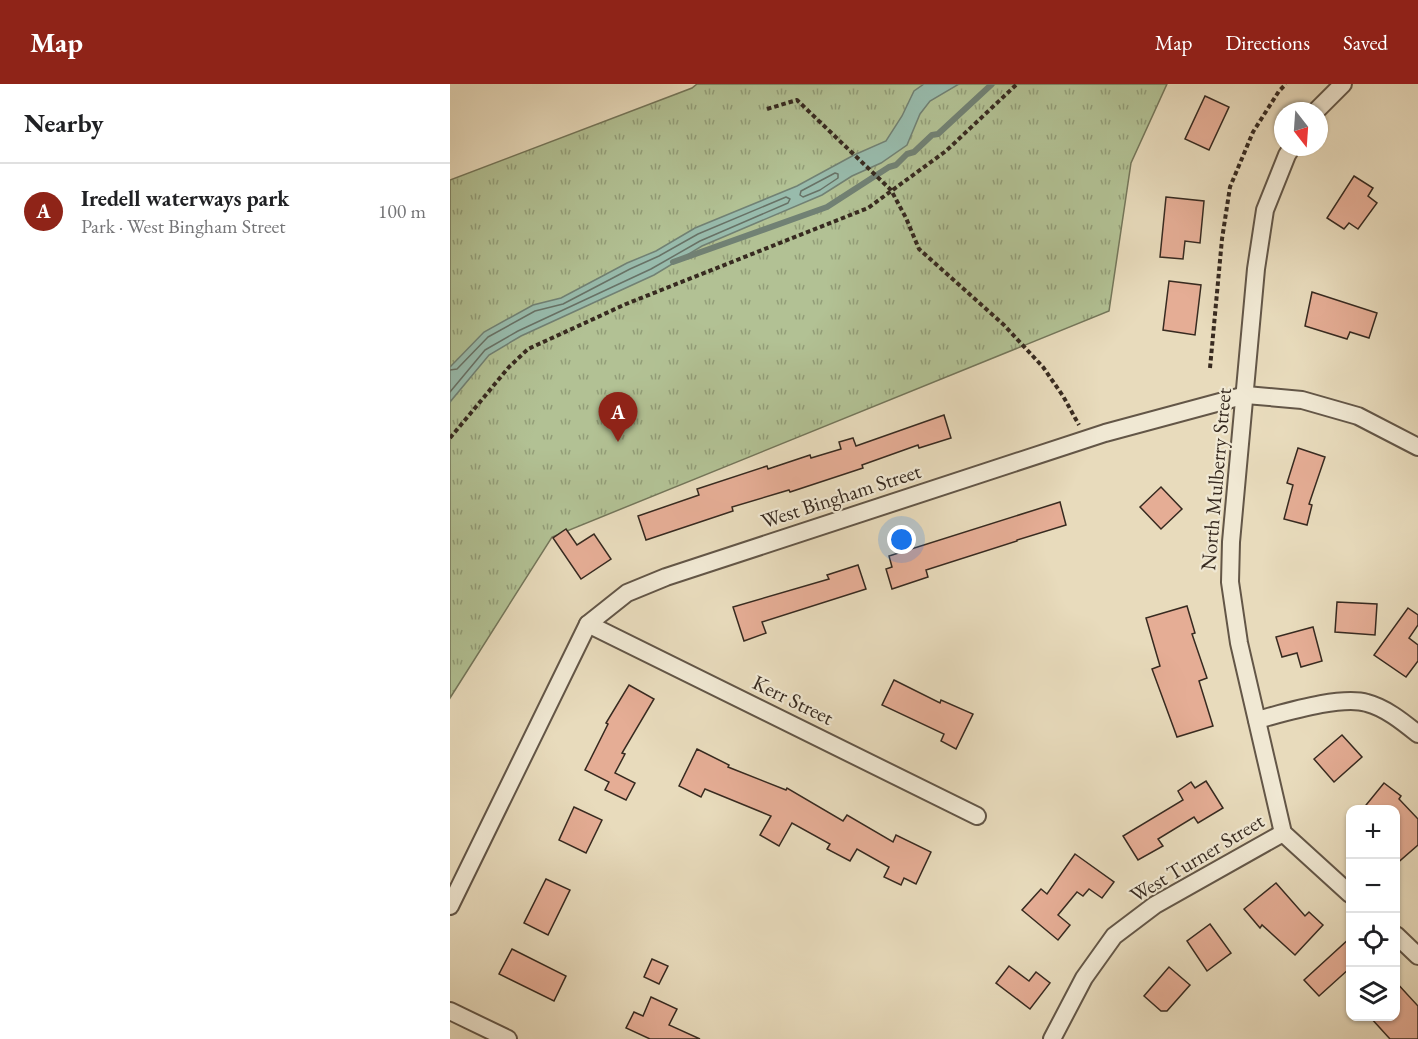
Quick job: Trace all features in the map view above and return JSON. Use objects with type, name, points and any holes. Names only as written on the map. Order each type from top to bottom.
[{"type":"street","points":[[1325,102],[1344,84]]},
{"type":"street","name":"North Mulberry Street","points":[[1283,833],[1239,643],[1230,582],[1231,542],[1256,269],[1265,210],[1287,156]]},
{"type":"street","name":"West Bingham Street","points":[[450,906],[588,624],[627,593],[666,578],[1086,439],[1246,395],[1302,400],[1358,416],[1418,447]]},
{"type":"street","name":"Kerr Street","points":[[588,624],[977,816]]},
{"type":"street","points":[[1257,720],[1330,703],[1366,702],[1398,718],[1418,734]]},
{"type":"street","points":[[1283,833],[1346,890]]},
{"type":"street","name":"West Turner Street","points":[[1052,1039],[1084,978],[1114,936],[1155,905],[1283,833]]},
{"type":"street","points":[[1400,940],[1418,956]]},
{"type":"street","points":[[450,1011],[508,1039]]},
{"type":"path","points":[[450,438],[508,367],[528,349],[626,304],[868,208],[946,151],[1017,84]]},
{"type":"path","points":[[1210,368],[1222,239],[1230,187],[1253,132],[1279,91],[1286,84]]},
{"type":"path","points":[[767,109],[797,100],[891,190],[919,249],[1004,325],[1043,368],[1063,396],[1086,439]]},
{"type":"green space","points":[[697,84],[1167,84],[1131,163],[1109,311],[552,537],[450,698],[450,180],[692,88]]},
{"type":"water","points":[[924,84],[959,84],[930,101],[920,114],[907,145],[881,163],[852,176],[822,195],[702,246],[654,275],[521,336],[489,355],[450,402],[450,367],[484,332],[533,305],[561,298],[627,263],[656,251],[695,228],[797,186],[854,155],[886,141],[914,91]]},
{"type":"building","points":[[1205,96],[1229,107],[1209,150],[1185,139]]},
{"type":"building","points":[[1354,176],[1373,188],[1368,196],[1377,203],[1358,229],[1349,223],[1344,229],[1327,218]]},
{"type":"building","points":[[1166,197],[1204,201],[1200,243],[1185,241],[1183,259],[1160,257]]},
{"type":"building","points":[[1169,281],[1201,285],[1195,335],[1163,330]]},
{"type":"building","points":[[1312,292],[1377,313],[1369,338],[1350,332],[1347,339],[1305,326]]},
{"type":"building","points":[[944,415],[951,438],[919,448],[918,445],[862,465],[863,468],[790,492],[789,490],[732,507],[733,511],[646,540],[638,516],[699,495],[697,489],[767,466],[768,469],[810,455],[811,458],[841,449],[839,442],[853,438],[856,446]]},
{"type":"building","points":[[1298,448],[1325,457],[1309,504],[1312,505],[1307,525],[1284,519],[1293,485],[1287,483]]},
{"type":"building","points":[[1161,487],[1182,509],[1161,529],[1140,507]]},
{"type":"building","points":[[1060,502],[1066,525],[926,570],[928,577],[892,589],[886,569],[892,567],[889,556]]},
{"type":"building","points":[[566,529],[577,545],[594,534],[611,559],[581,579],[553,538]]},
{"type":"building","points":[[858,565],[866,589],[762,622],[766,633],[744,641],[733,607],[829,579],[827,575]]},
{"type":"building","points":[[1337,602],[1377,604],[1375,635],[1335,632]]},
{"type":"building","points":[[1187,606],[1195,633],[1192,634],[1207,678],[1199,681],[1213,726],[1177,737],[1152,669],[1160,666],[1146,618]]},
{"type":"building","points":[[1408,608],[1418,615],[1418,625],[1409,638],[1418,645],[1418,661],[1406,677],[1374,655]]},
{"type":"building","points":[[1313,627],[1322,661],[1301,667],[1297,653],[1282,657],[1276,637]]},
{"type":"building","points":[[894,680],[940,703],[941,700],[973,714],[956,749],[941,741],[944,734],[882,705]]},
{"type":"building","points":[[629,685],[654,699],[622,753],[625,754],[615,773],[635,783],[626,800],[605,790],[609,782],[585,770],[608,724],[606,723]]},
{"type":"building","points":[[1342,735],[1362,757],[1334,782],[1314,759]]},
{"type":"building","points":[[697,749],[729,765],[728,767],[786,790],[787,788],[843,821],[847,815],[893,842],[896,835],[931,852],[916,884],[904,878],[901,885],[884,877],[889,867],[857,849],[850,861],[827,849],[830,844],[792,823],[779,846],[760,835],[771,816],[705,789],[701,797],[679,786]]},
{"type":"building","points":[[1206,781],[1223,808],[1198,823],[1194,817],[1158,839],[1163,846],[1138,860],[1123,836],[1183,800],[1178,791],[1191,782],[1195,788]]},
{"type":"building","points":[[1384,783],[1401,796],[1399,799],[1418,819],[1418,845],[1400,861],[1400,805],[1366,805]]},
{"type":"building","points":[[574,807],[602,820],[586,853],[559,840]]},
{"type":"building","points":[[1075,854],[1114,882],[1102,898],[1089,889],[1083,896],[1077,892],[1058,915],[1070,925],[1058,940],[1022,910],[1041,889],[1047,894]]},
{"type":"building","points":[[546,879],[570,890],[548,935],[524,923]]},
{"type":"building","points":[[1276,883],[1305,916],[1309,912],[1323,925],[1295,955],[1262,925],[1260,928],[1244,909]]},
{"type":"building","points":[[1210,924],[1231,953],[1207,971],[1187,941]]},
{"type":"building","points":[[1346,942],[1346,972],[1319,996],[1304,980]]},
{"type":"building","points":[[512,949],[566,976],[554,1001],[499,974]]},
{"type":"building","points":[[652,959],[668,966],[659,984],[644,977]]},
{"type":"building","points":[[1009,966],[1029,981],[1036,972],[1050,983],[1030,1009],[996,983]]},
{"type":"building","points":[[1169,967],[1190,985],[1167,1011],[1161,1011],[1144,996]]},
{"type":"building","points":[[1400,986],[1418,1006],[1418,1039],[1390,1039],[1374,1021],[1400,1021]]},
{"type":"building","points":[[651,997],[677,1009],[669,1025],[700,1039],[650,1039],[626,1028],[634,1012],[643,1016]]},
{"type":"waterway","points":[[673,262],[827,207],[889,167],[896,165],[907,154],[914,152],[932,135],[938,134],[992,84]]},
{"type":"place","name":"Iredell waterways park","points":[[618,442]]}]
